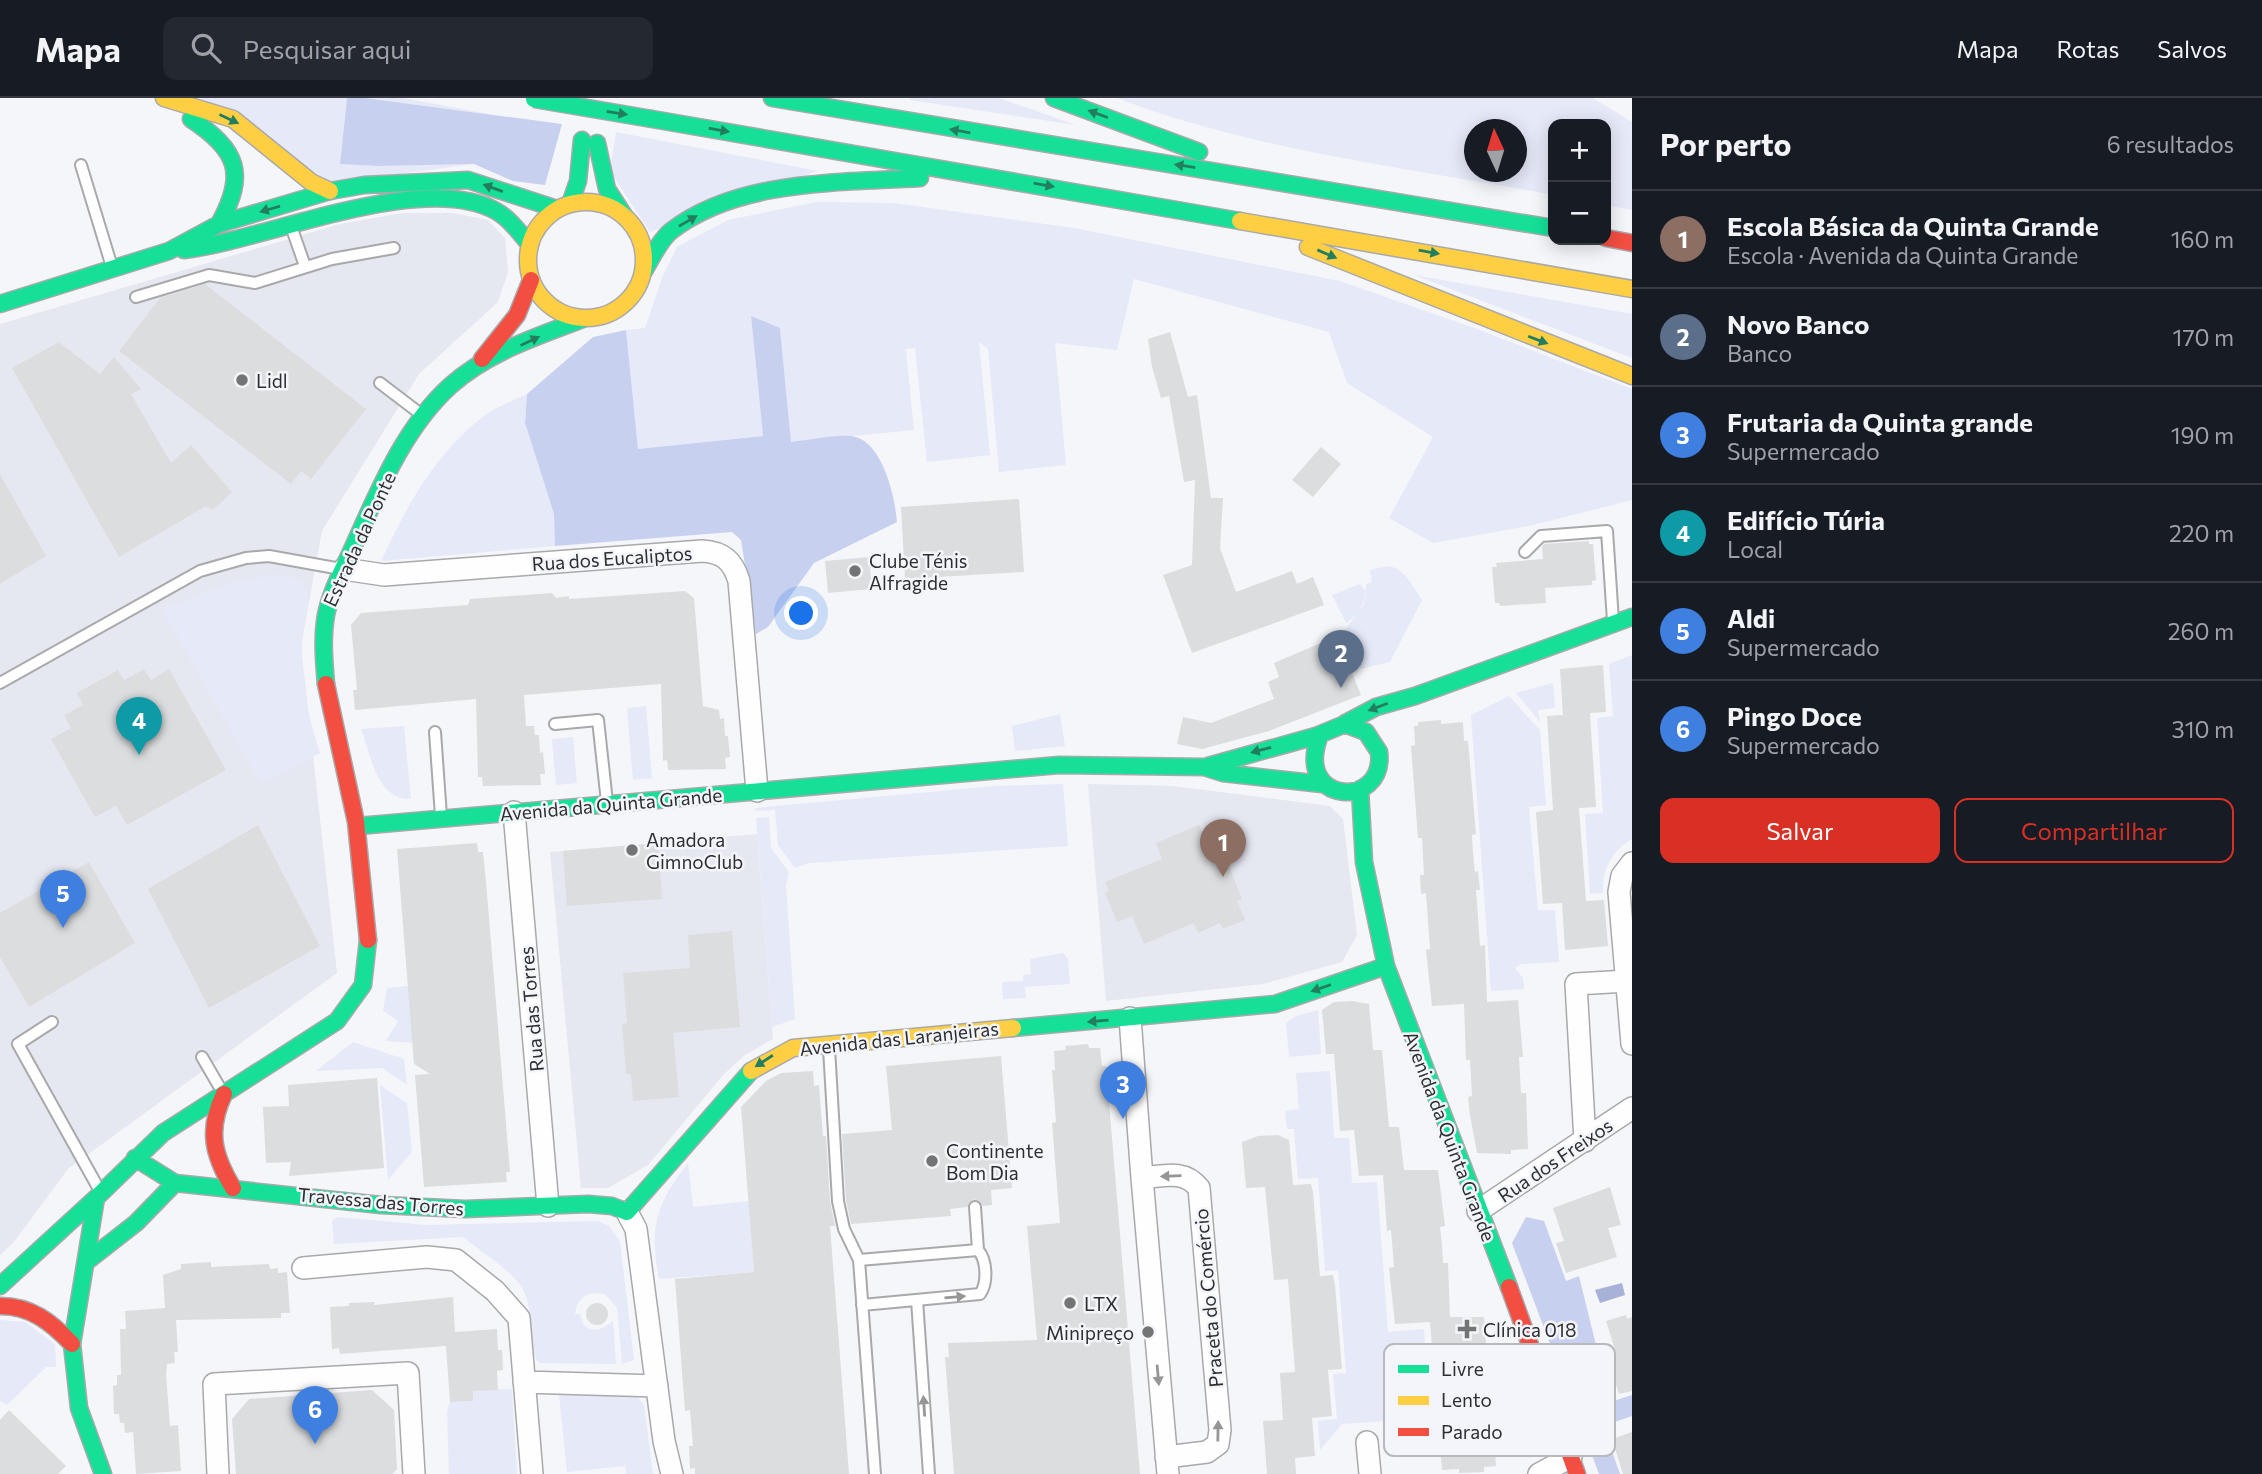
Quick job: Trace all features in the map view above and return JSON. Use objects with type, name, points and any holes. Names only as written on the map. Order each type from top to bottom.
[{"type":"main road","points":[[157,98],[216,134],[229,149],[237,181],[231,206],[219,224]]},
{"type":"main road","points":[[164,98],[233,119],[312,181],[330,191],[382,203]]},
{"type":"main road","points":[[772,98],[1548,227]]},
{"type":"main road","points":[[1054,98],[1277,180]]},
{"type":"main road","points":[[530,99],[1242,219],[1632,289]]},
{"type":"main road","points":[[644,271],[644,251],[638,232],[607,189],[590,141],[578,181],[564,207],[536,231],[530,245],[528,263],[531,280],[539,295],[551,307],[566,315],[583,319],[600,317],[622,306],[639,287],[644,271],[669,232],[693,217],[772,191],[976,174]]},
{"type":"main road","points":[[0,304],[169,251],[219,224],[330,191],[377,184],[468,180],[564,207],[590,202],[609,206],[626,217]]},
{"type":"main road","points":[[169,251],[228,244],[291,225],[382,203],[433,201],[476,204],[493,209],[507,218],[530,245]]},
{"type":"main road","points":[[1242,219],[1462,310],[1632,376]]},
{"type":"main road","points":[[1611,239],[1632,243]]},
{"type":"main road","name":"Estrada da Ponte","points":[[358,826],[327,693],[323,661],[325,613],[402,447],[422,415],[477,365],[517,315],[531,280]]},
{"type":"main road","name":"Estrada da Ponte","points":[[477,365],[583,319]]},
{"type":"main road","name":"Avenida da Quinta Grande","points":[[1204,767],[1320,735],[1376,707],[1415,696],[1632,617]]},
{"type":"main road","points":[[1360,789],[1371,781],[1377,770],[1377,746],[1388,726],[1415,696]]},
{"type":"main road","points":[[1343,724],[1357,726],[1368,733],[1377,746]]},
{"type":"main road","points":[[1320,735],[1312,747],[1311,760],[1314,773],[1322,784]]},
{"type":"main road","name":"Avenida da Quinta Grande","points":[[358,826],[1068,764],[1204,767],[1223,773],[1322,784],[1347,793],[1360,789],[1364,862],[1386,965],[1530,1344]]},
{"type":"main road","points":[[0,1286],[99,1196],[163,1133],[339,1020],[362,986],[369,937],[358,826]]},
{"type":"main road","name":"Avenida das Laranjeiras","points":[[627,1212],[756,1066],[793,1048],[828,1042],[1275,1004],[1386,965]]},
{"type":"main road","points":[[224,1094],[212,1114],[213,1148],[233,1188]]},
{"type":"main road","name":"Travessa das Torres","points":[[135,1158],[175,1184],[429,1209],[602,1204],[627,1212]]},
{"type":"main road","points":[[86,1262],[136,1223],[175,1184]]},
{"type":"main road","points":[[99,1196],[72,1344],[79,1408],[103,1474]]},
{"type":"main road","points":[[0,1306],[11,1305],[42,1315],[72,1344]]},
{"type":"street","name":"Rua dos Eucaliptos","points":[[344,569],[384,575],[702,551],[723,555],[736,569],[739,581],[757,791]]},
{"type":"street","name":"Rua das Torres","points":[[514,812],[548,1206]]},
{"type":"street","points":[[1632,863],[1622,876],[1619,892],[1632,1044]]},
{"type":"street","points":[[1586,1141],[1576,984],[1627,981]]},
{"type":"street","points":[[1130,1018],[1142,1178]]},
{"type":"street","name":"Rua dos Freixos","points":[[1478,1211],[1632,1108]]},
{"type":"street","name":"Praceta do Comércio","points":[[1181,1174],[1191,1178],[1199,1188],[1220,1430],[1218,1444],[1207,1452],[1167,1466],[1142,1178],[1181,1174]]},
{"type":"street","points":[[627,1212],[636,1229],[672,1474]]},
{"type":"street","points":[[303,1268],[427,1258],[456,1260],[495,1291],[519,1318],[532,1474]]},
{"type":"street","points":[[218,1474],[214,1384],[408,1373],[414,1474]]},
{"type":"street","points":[[524,1381],[657,1386]]},
{"type":"street","points":[[1367,1442],[1370,1474]]},
{"type":"street","points":[[1539,1474],[1574,1465]]},
{"type":"lane","points":[[81,165],[113,270]]},
{"type":"lane","points":[[291,225],[305,266]]},
{"type":"lane","points":[[136,297],[209,275],[255,283],[305,266],[394,248]]},
{"type":"lane","points":[[380,383],[422,415]]},
{"type":"lane","points":[[1525,552],[1541,536],[1607,531],[1613,624]]},
{"type":"lane","points":[[0,683],[200,571],[246,558],[269,556],[344,569]]},
{"type":"lane","points":[[555,724],[598,720],[607,805]]},
{"type":"lane","points":[[435,732],[441,819]]},
{"type":"lane","points":[[52,1022],[18,1044],[99,1196]]},
{"type":"lane","points":[[828,1042],[838,1201],[844,1229],[859,1260],[875,1474]]},
{"type":"lane","points":[[202,1057],[224,1094]]},
{"type":"lane","points":[[862,1305],[980,1294],[985,1283],[983,1256],[978,1250],[975,1207]]},
{"type":"lane","points":[[859,1260],[978,1250]]},
{"type":"lane","points":[[917,1300],[929,1474]]},
{"type":"shaded area","points":[[201,98],[347,98],[340,164],[474,164],[332,183]]},
{"type":"shaded area","points":[[347,98],[365,98],[562,124],[545,185],[513,181],[474,164],[340,164]]},
{"type":"shaded area","points":[[365,98],[403,98],[495,115]]},
{"type":"shaded area","points":[[999,98],[1076,125],[909,100]]},
{"type":"shaded area","points":[[1117,98],[1593,98],[1632,122],[1632,210],[1611,206],[1611,119],[1548,119],[1548,194],[1480,182],[1527,182],[1527,119],[1464,119],[1464,179],[1333,156],[1223,132]]},
{"type":"shaded area","points":[[616,132],[818,171],[650,232],[610,171]]},
{"type":"shaded area","points":[[817,202],[894,203],[1074,228],[1340,281],[1477,329],[1632,389],[1632,500],[1529,526],[1433,543],[1389,518],[1433,437],[1347,383],[1329,332],[1134,279],[1117,350],[1055,343],[1066,465],[999,472],[988,349],[979,342],[990,455],[927,462],[915,348],[906,349],[914,430],[791,442],[780,328],[751,317],[763,436],[638,449],[626,330],[645,328],[662,278],[677,247],[728,220]]},
{"type":"shaded area","points":[[402,213],[453,213],[488,220],[505,238],[508,272],[498,302],[419,374],[322,531],[301,646],[337,973],[68,1169],[14,1242],[0,1255],[0,324],[340,224]]},
{"type":"shaded area","points":[[1414,275],[1632,314],[1632,358]]},
{"type":"shaded area","points":[[751,316],[780,328],[791,442],[844,436],[862,439],[871,447],[885,470],[897,522],[814,563],[768,627],[756,634],[741,540],[732,532],[555,546],[554,514],[525,423],[527,394],[593,337],[626,330],[638,449],[763,436]]},
{"type":"shaded area","points":[[527,394],[525,423],[554,514],[555,546],[381,561],[413,499],[438,461],[488,413]]},
{"type":"shaded area","points":[[1388,566],[1404,574],[1422,600],[1390,662],[1361,669],[1345,630],[1364,604],[1366,584],[1372,582],[1370,570]]},
{"type":"shaded area","points":[[280,574],[302,580],[308,594],[302,644],[304,686],[320,753],[261,784],[162,609],[236,581]]},
{"type":"shaded area","points":[[1360,584],[1366,592],[1364,601],[1357,614],[1346,623],[1332,595]]},
{"type":"shaded area","points":[[1632,655],[1632,839],[1618,849],[1609,862],[1603,893],[1590,894],[1585,814],[1603,813],[1597,718],[1613,716],[1609,664]]},
{"type":"shaded area","points":[[1553,683],[1555,708],[1538,710],[1540,722],[1516,693]]},
{"type":"shaded area","points":[[1509,696],[1540,730],[1546,805],[1529,807],[1538,910],[1555,910],[1559,962],[1521,964],[1515,968],[1523,978],[1524,989],[1491,991],[1471,715]]},
{"type":"shaded area","points":[[646,706],[652,778],[633,780],[627,708]]},
{"type":"shaded area","points":[[1060,714],[1065,746],[1015,751],[1012,726]]},
{"type":"shaded area","points":[[404,726],[411,799],[390,792],[383,784],[372,763],[361,729]]},
{"type":"shaded area","points":[[573,737],[577,783],[556,785],[552,739]]},
{"type":"shaded area","points":[[1063,784],[1068,846],[809,863],[795,868],[778,845],[775,810],[755,811],[755,808],[995,786]]},
{"type":"shaded area","points":[[1088,784],[1173,786],[1330,806],[1343,819],[1357,935],[1342,962],[1263,984],[1106,1001]]},
{"type":"shaded area","points":[[769,817],[771,848],[789,872],[786,885],[795,1019],[772,1027],[756,818]]},
{"type":"shaded area","points":[[757,834],[773,1039],[745,1055],[724,1074],[648,1165],[608,1188],[581,1188],[550,852]]},
{"type":"shaded area","points":[[1063,953],[1068,959],[1070,984],[1025,987],[1026,998],[1003,999],[1002,982],[1023,981],[1023,975],[1031,974],[1030,959]]},
{"type":"shaded area","points":[[408,986],[413,1043],[386,1041],[398,1021],[383,1011],[387,988]]},
{"type":"shaded area","points":[[1318,1010],[1321,1054],[1289,1057],[1286,1023],[1296,1016]]},
{"type":"shaded area","points":[[353,1042],[404,1059],[407,1085],[382,1068],[316,1071]]},
{"type":"shaded area","points":[[1330,1071],[1334,1138],[1349,1138],[1352,1183],[1377,1182],[1388,1332],[1424,1329],[1425,1344],[1384,1344],[1384,1421],[1342,1424],[1320,1450],[1318,1421],[1337,1419],[1333,1374],[1346,1373],[1338,1270],[1325,1271],[1318,1178],[1298,1179],[1294,1129],[1287,1129],[1285,1111],[1299,1109],[1296,1073]]},
{"type":"shaded area","points":[[380,1085],[407,1103],[412,1152],[388,1180]]},
{"type":"shaded area","points":[[688,1163],[693,1207],[749,1201],[754,1272],[659,1279],[655,1245],[658,1217],[669,1191]]},
{"type":"shaded area","points":[[337,1217],[426,1225],[598,1221],[609,1226],[620,1241],[634,1360],[622,1364],[617,1308],[605,1294],[585,1296],[578,1303],[575,1314],[580,1314],[583,1324],[596,1330],[613,1321],[616,1364],[539,1363],[534,1350],[529,1307],[522,1288],[504,1268],[463,1237],[334,1244],[332,1221]]},
{"type":"shaded area","points":[[1526,1217],[1544,1221],[1566,1281],[1579,1276],[1596,1344],[1550,1344],[1512,1243]]},
{"type":"shaded area","points":[[1622,1283],[1625,1295],[1600,1303],[1595,1290]]},
{"type":"shaded area","points":[[0,1320],[25,1322],[55,1344],[56,1367],[46,1367],[7,1405],[0,1401]]},
{"type":"shaded area","points":[[512,1389],[517,1474],[449,1474],[447,1412],[450,1402],[473,1401],[473,1391]]},
{"type":"shaded area","points":[[559,1395],[637,1396],[644,1405],[653,1474],[626,1474],[625,1466],[567,1472]]},
{"type":"shaded area","points":[[1632,1395],[1632,1416],[1615,1422],[1615,1400]]},
{"type":"shaded area","points":[[1592,1456],[1614,1456],[1620,1474],[1599,1474]]},
{"type":"building","name":"Lidl","points":[[205,284],[366,409],[311,479],[301,471],[291,484],[119,351],[160,298]]},
{"type":"building","points":[[1170,332],[1188,397],[1197,395],[1211,498],[1223,498],[1220,548],[1236,592],[1292,571],[1297,584],[1313,577],[1324,605],[1192,653],[1163,575],[1192,565],[1195,480],[1184,482],[1169,396],[1161,398],[1152,367],[1148,339]]},
{"type":"building","points":[[59,342],[100,374],[114,357],[141,389],[131,394],[171,463],[191,445],[232,492],[213,510],[206,506],[119,557],[12,368]]},
{"type":"building","points":[[1321,447],[1341,464],[1313,497],[1292,480]]},
{"type":"building","points":[[0,474],[46,556],[0,584]]},
{"type":"building","points":[[1019,499],[1024,572],[905,579],[901,507]]},
{"type":"building","points":[[1589,541],[1589,544],[1593,544],[1596,580],[1592,581],[1592,585],[1545,588],[1546,603],[1500,606],[1495,603],[1492,567],[1497,567],[1496,563],[1543,559],[1544,544]]},
{"type":"building","points":[[869,557],[872,589],[828,593],[825,561]]},
{"type":"building","points":[[685,591],[694,598],[703,706],[719,710],[720,719],[724,718],[730,757],[725,758],[726,769],[668,770],[667,760],[663,761],[661,684],[524,695],[526,726],[534,726],[535,735],[539,735],[540,753],[543,752],[545,774],[540,774],[541,785],[483,786],[482,777],[478,777],[476,699],[355,710],[353,690],[357,690],[351,625],[361,613],[468,605],[470,599],[552,593],[556,598],[569,596],[569,599]]},
{"type":"building","points":[[1337,636],[1361,695],[1269,731],[1202,749],[1177,744],[1183,717],[1211,723],[1274,699],[1268,682],[1279,677],[1274,663]]},
{"type":"building","points":[[1603,665],[1606,712],[1590,713],[1596,807],[1579,808],[1586,901],[1604,900],[1608,946],[1565,950],[1562,903],[1543,904],[1536,812],[1553,810],[1547,716],[1563,715],[1560,669]]},
{"type":"building","points":[[144,669],[151,680],[169,669],[226,770],[127,825],[116,806],[95,817],[51,739],[71,728],[64,715],[83,705],[77,693],[118,670],[124,680]]},
{"type":"building","points":[[1441,720],[1441,724],[1463,722],[1464,741],[1468,741],[1476,834],[1472,835],[1473,853],[1480,890],[1476,890],[1480,946],[1485,945],[1487,1002],[1518,1000],[1523,1057],[1519,1057],[1521,1093],[1526,1093],[1528,1149],[1511,1150],[1511,1154],[1477,1153],[1468,1097],[1472,1096],[1470,1060],[1466,1060],[1464,1004],[1432,1006],[1426,950],[1430,949],[1426,893],[1421,894],[1420,875],[1424,875],[1422,838],[1418,838],[1411,746],[1415,745],[1414,726],[1418,726],[1418,722]]},
{"type":"building","points":[[1222,824],[1231,845],[1222,849],[1242,899],[1237,901],[1245,920],[1223,929],[1220,923],[1198,933],[1194,923],[1144,944],[1132,916],[1117,922],[1105,893],[1109,891],[1105,882],[1162,859],[1156,843],[1199,825],[1202,832]]},
{"type":"building","points":[[258,825],[320,946],[209,1008],[148,889]]},
{"type":"building","points":[[477,843],[478,852],[483,852],[510,1172],[506,1172],[507,1182],[424,1187],[415,1075],[430,1074],[414,1064],[397,849]]},
{"type":"building","points":[[658,843],[662,899],[567,906],[563,851]]},
{"type":"building","points":[[89,862],[135,943],[29,1007],[0,957],[0,913]]},
{"type":"building","points":[[732,931],[740,1027],[673,1033],[679,1097],[633,1101],[631,1074],[626,1074],[622,1024],[627,1023],[623,973],[690,968],[688,935]]},
{"type":"building","points":[[1334,1002],[1369,1004],[1373,1050],[1382,1050],[1389,1127],[1399,1127],[1404,1170],[1438,1170],[1445,1226],[1440,1227],[1443,1263],[1448,1263],[1450,1317],[1484,1317],[1486,1344],[1432,1344],[1430,1322],[1395,1324],[1389,1268],[1394,1267],[1391,1230],[1387,1231],[1383,1175],[1359,1176],[1354,1130],[1340,1131],[1334,1054],[1326,1054],[1322,1010]]},
{"type":"building","points":[[1088,1044],[1089,1048],[1100,1048],[1102,1066],[1106,1066],[1140,1474],[954,1474],[945,1357],[949,1357],[948,1343],[1037,1340],[1027,1226],[1060,1223],[1052,1123],[1056,1122],[1052,1070],[1055,1070],[1054,1051],[1066,1050],[1065,1046]]},
{"type":"building","name":"Continente Bom Dia","points":[[1001,1056],[1012,1188],[991,1190],[992,1205],[983,1206],[974,1199],[967,1207],[950,1209],[951,1216],[851,1224],[846,1200],[842,1134],[892,1130],[886,1066]]},
{"type":"building","points":[[813,1071],[814,1086],[819,1085],[823,1136],[826,1136],[830,1201],[835,1226],[830,1226],[849,1474],[695,1474],[695,1468],[690,1469],[689,1446],[693,1446],[690,1410],[685,1411],[675,1279],[754,1272],[741,1107],[766,1081],[781,1073]]},
{"type":"building","points":[[377,1078],[384,1168],[289,1176],[291,1162],[266,1163],[263,1107],[289,1106],[288,1085]]},
{"type":"building","points":[[1278,1135],[1289,1140],[1293,1185],[1311,1184],[1320,1276],[1333,1275],[1335,1285],[1342,1369],[1328,1370],[1332,1416],[1312,1418],[1315,1456],[1295,1458],[1296,1474],[1267,1474],[1263,1421],[1283,1420],[1280,1373],[1295,1372],[1288,1279],[1274,1280],[1265,1187],[1246,1188],[1242,1142],[1258,1136]]},
{"type":"building","points":[[1610,1187],[1621,1225],[1608,1228],[1617,1257],[1566,1273],[1556,1243],[1564,1241],[1553,1208]]},
{"type":"building","points":[[211,1262],[211,1267],[269,1264],[270,1269],[278,1268],[278,1273],[287,1272],[290,1313],[281,1313],[281,1318],[176,1320],[178,1352],[174,1352],[175,1363],[167,1364],[166,1374],[170,1426],[178,1425],[181,1471],[136,1474],[133,1432],[125,1433],[119,1414],[114,1414],[113,1386],[117,1385],[117,1375],[121,1375],[120,1329],[126,1329],[125,1311],[165,1308],[163,1275],[181,1269],[181,1264]]},
{"type":"building","points":[[453,1297],[455,1332],[497,1329],[498,1350],[502,1350],[503,1370],[497,1371],[498,1390],[473,1391],[473,1401],[450,1402],[446,1346],[340,1354],[339,1348],[332,1349],[330,1307],[349,1306],[349,1303],[375,1302],[374,1305]]},
{"type":"building","points":[[597,1303],[605,1306],[608,1314],[605,1322],[597,1325],[589,1322],[586,1314],[589,1306]]},
{"type":"building","points":[[1626,1315],[1627,1319],[1632,1317],[1632,1391],[1619,1394],[1615,1381],[1615,1344],[1606,1321]]},
{"type":"building","points":[[372,1390],[394,1410],[397,1469],[392,1474],[236,1474],[232,1419],[249,1399]]},
{"type":"building","points":[[9,1410],[66,1466],[58,1474],[0,1474],[0,1420]]},
{"type":"building","points":[[1632,1432],[1632,1474],[1623,1474],[1615,1449],[1615,1438]]},
{"type":"building","points":[[1441,1456],[1495,1456],[1496,1466],[1484,1467],[1484,1472],[1459,1473],[1459,1469],[1442,1470]]},
{"type":"traffic: fast","points":[[772,98],[1548,227]]},
{"type":"traffic: fast","points":[[1054,98],[1199,152]]},
{"type":"traffic: fast","points":[[534,99],[652,119]]},
{"type":"traffic: fast","points":[[191,119],[219,141],[233,164],[233,191],[219,224]]},
{"type":"traffic: fast","points":[[652,119],[1240,221]]},
{"type":"traffic: fast","points":[[570,204],[578,181],[582,140]]},
{"type":"traffic: fast","points":[[597,143],[607,189],[625,217]]},
{"type":"traffic: fast","points":[[644,271],[659,245],[671,231],[698,214],[727,201],[758,193],[824,183],[920,178]]},
{"type":"traffic: fast","points":[[0,304],[169,251],[219,224],[330,191],[364,185],[468,180],[557,209]]},
{"type":"traffic: fast","points":[[184,250],[218,244],[343,211],[428,198],[465,200],[496,211],[510,222],[530,245]]},
{"type":"traffic: fast","points":[[326,684],[324,632],[331,597],[383,482],[419,421],[450,386],[480,364],[513,346],[583,319]]},
{"type":"traffic: fast","points":[[1344,724],[1376,707],[1415,696],[1632,617]]},
{"type":"traffic: fast","points":[[1208,766],[1316,736],[1345,724],[1366,732],[1379,752],[1377,771],[1369,784],[1356,791],[1342,792],[1328,786],[1318,775],[1315,758],[1320,735]]},
{"type":"traffic: fast","points":[[358,826],[1059,765],[1204,767],[1223,773],[1322,784]]},
{"type":"traffic: fast","points":[[1360,789],[1364,862],[1386,966],[1509,1287]]},
{"type":"traffic: fast","points":[[103,1474],[79,1408],[72,1344],[96,1198],[163,1133],[337,1021],[363,985],[368,940]]},
{"type":"traffic: fast","points":[[1013,1028],[1275,1004],[1386,966]]},
{"type":"traffic: fast","points":[[135,1158],[175,1183],[381,1205],[465,1209],[588,1204],[612,1206],[627,1212],[751,1071]]},
{"type":"traffic: fast","points":[[86,1262],[136,1223],[175,1183]]},
{"type":"traffic: fast","points":[[0,1286],[96,1198]]},
{"type":"traffic: slow","points":[[164,98],[233,119],[311,182],[330,191]]},
{"type":"traffic: slow","points":[[586,202],[608,206],[627,219],[640,238],[644,260],[640,282],[627,301],[608,314],[586,318],[564,314],[545,301],[532,282],[528,260],[532,238],[545,219],[564,206],[586,202]]},
{"type":"traffic: slow","points":[[1240,221],[1632,289]]},
{"type":"traffic: slow","points":[[1308,247],[1632,376]]},
{"type":"traffic: slow","points":[[751,1071],[793,1048],[1013,1028]]},
{"type":"traffic: jam","points":[[1611,239],[1632,243]]},
{"type":"traffic: jam","points":[[482,359],[517,315],[531,280]]},
{"type":"traffic: jam","points":[[326,684],[356,822],[368,940]]},
{"type":"traffic: jam","points":[[224,1094],[215,1119],[215,1142],[221,1164],[233,1188]]},
{"type":"traffic: jam","points":[[1509,1287],[1530,1344]]},
{"type":"traffic: jam","points":[[0,1306],[31,1312],[72,1344]]},
{"type":"traffic: jam","points":[[1570,1456],[1577,1474]]},
{"type":"place","name":"Lidl","points":[[242,380]]},
{"type":"place","name":"Clube Ténis Alfragide","points":[[855,571]]},
{"type":"place","name":"Novo Banco","points":[[1341,688]]},
{"type":"place","name":"Edifício Túria","points":[[139,755]]},
{"type":"place","name":"Amadora GimnoClub","points":[[632,850]]},
{"type":"place","name":"Escola Básica da Quinta Grande","points":[[1223,877]]},
{"type":"place","name":"Aldi","points":[[63,928]]},
{"type":"place","name":"Frutaria da Quinta grande","points":[[1123,1119]]},
{"type":"place","name":"Continente Bom Dia","points":[[932,1161]]},
{"type":"place","name":"LTX","points":[[1070,1303]]},
{"type":"place","name":"Clínica 018","points":[[1467,1329]]},
{"type":"place","name":"Minipreço","points":[[1148,1332]]},
{"type":"place","name":"Pingo Doce","points":[[315,1444]]}]
